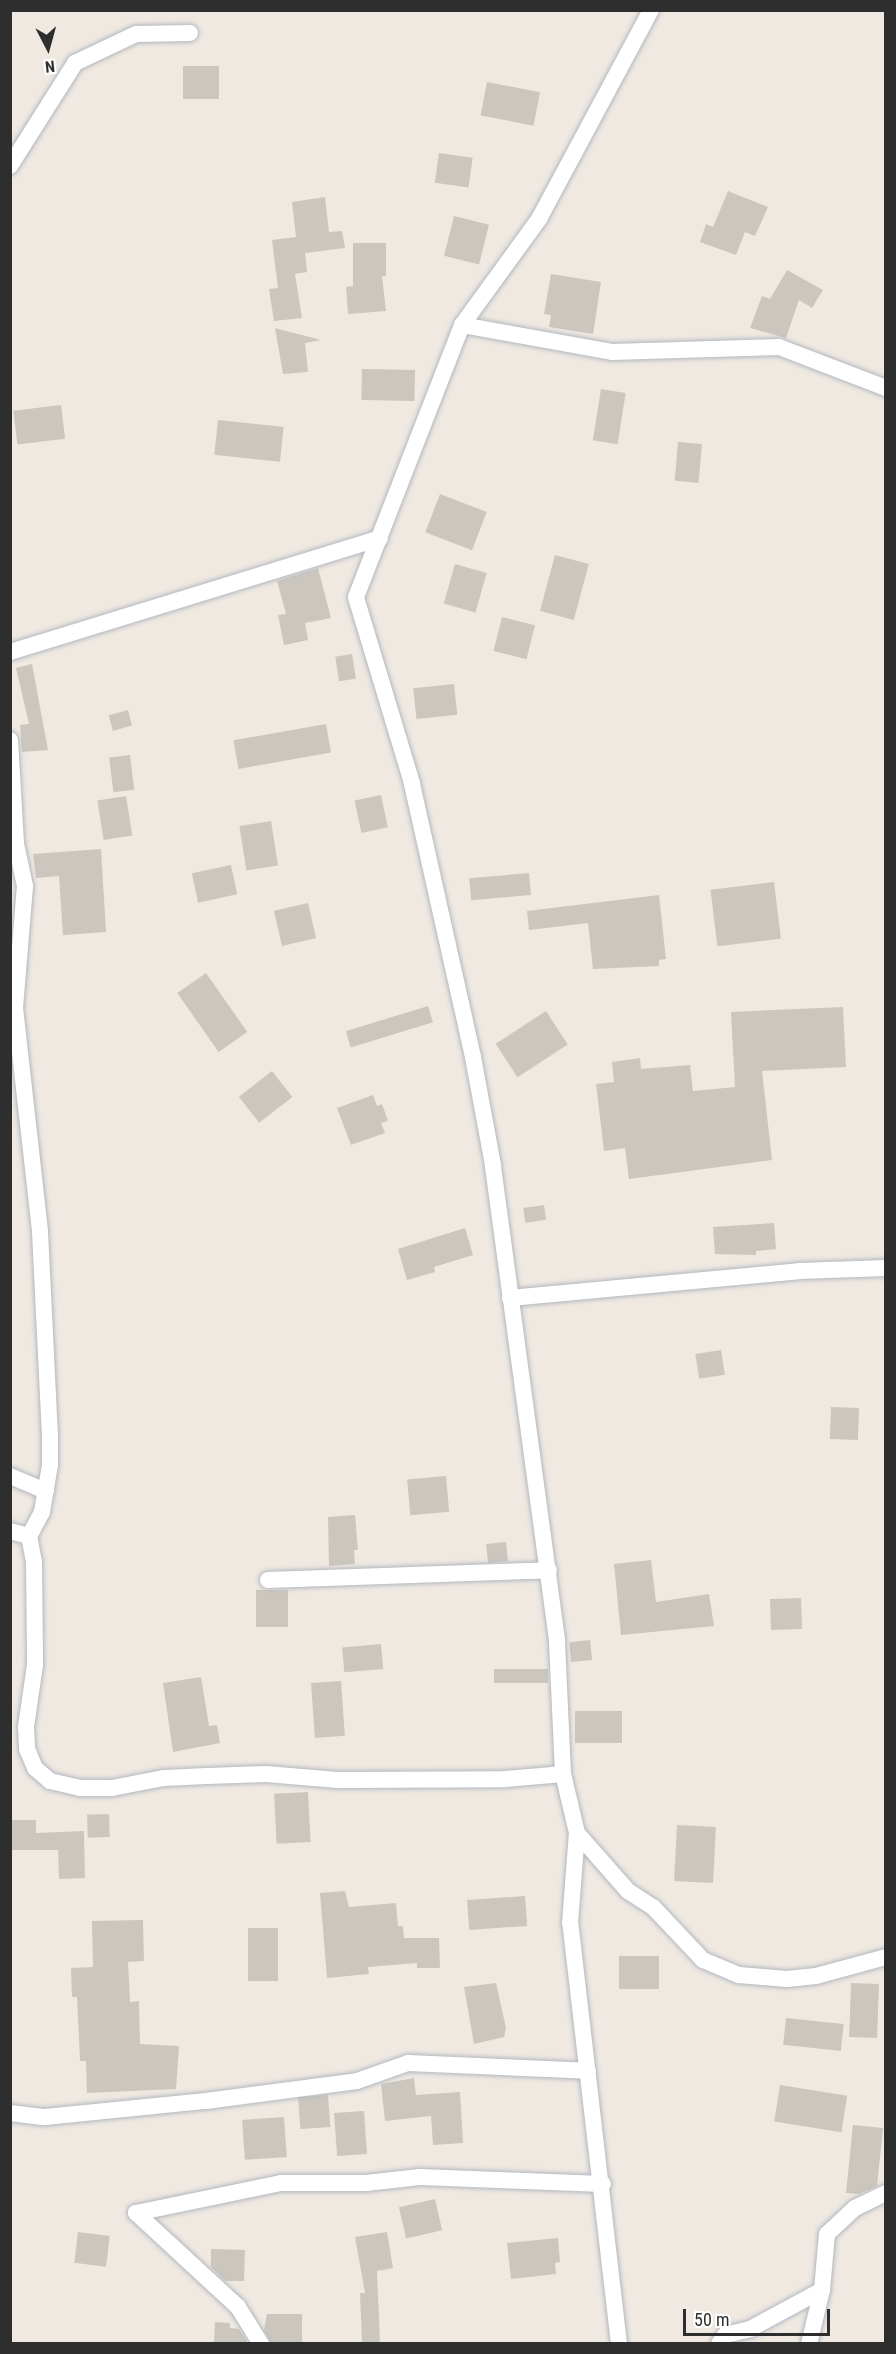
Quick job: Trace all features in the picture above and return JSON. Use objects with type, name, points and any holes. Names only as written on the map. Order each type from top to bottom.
[{"type":"street","points":[[619,2343],[603,2184],[570,1923],[577,1833],[563,1774],[556,1640],[549,1570],[493,1165],[473,1057],[412,783],[356,597],[462,325],[539,219],[651,10]]},
{"type":"street","points":[[10,166],[75,63],[136,34],[190,33]]},
{"type":"street","points":[[462,325],[612,352],[779,347],[885,388]]},
{"type":"street","points":[[10,652],[380,538]]},
{"type":"street","points":[[10,740],[16,844],[25,886],[15,1008],[40,1232],[50,1434],[46,1491],[42,1512],[29,1536],[34,1561],[35,1665],[26,1727],[27,1749],[34,1768],[50,1781],[80,1788],[112,1788],[164,1778],[219,1775],[266,1774],[338,1780],[505,1779],[563,1774]]},
{"type":"street","points":[[510,1298],[799,1271],[885,1268]]},
{"type":"street","points":[[10,1476],[46,1491]]},
{"type":"street","points":[[10,1531],[29,1536]]},
{"type":"street","points":[[268,1580],[549,1570]]},
{"type":"street","points":[[577,1833],[628,1891],[653,1907],[703,1960],[730,1971],[787,1979],[841,1971],[885,1957]]},
{"type":"street","points":[[10,2113],[45,2117],[206,2101],[357,2081],[408,2063],[588,2071]]},
{"type":"street","points":[[261,2343],[238,2307],[136,2213],[281,2183],[366,2183],[420,2177],[603,2184]]},
{"type":"street","points":[[810,2343],[822,2290],[827,2235],[855,2208],[885,2193]]},
{"type":"street","points":[[719,2343],[725,2335],[750,2329],[822,2290]]},
{"type":"building","points":[[183,66],[219,66],[219,99],[183,99]]},
{"type":"building","points":[[487,82],[540,92],[534,126],[481,115]]},
{"type":"building","points":[[439,153],[473,158],[468,187],[435,183]]},
{"type":"building","points":[[728,191],[768,207],[755,236],[745,232],[736,255],[700,242],[706,224],[713,227]]},
{"type":"building","points":[[325,197],[329,232],[342,231],[345,248],[305,253],[307,272],[295,274],[302,318],[274,321],[269,289],[278,288],[272,240],[296,237],[292,202]]},
{"type":"building","points":[[454,216],[489,225],[479,264],[444,256]]},
{"type":"building","points":[[353,243],[386,243],[386,276],[382,276],[386,311],[348,314],[346,287],[353,286]]},
{"type":"building","points":[[787,270],[823,290],[812,308],[799,300],[786,338],[750,328],[762,296],[770,299]]},
{"type":"building","points":[[551,274],[601,282],[593,334],[549,327],[551,315],[544,314]]},
{"type":"building","points":[[275,328],[321,340],[305,343],[308,372],[283,374]]},
{"type":"building","points":[[362,369],[415,370],[414,401],[361,400]]},
{"type":"building","points":[[601,389],[626,393],[618,444],[593,440]]},
{"type":"building","points":[[61,405],[65,439],[18,445],[13,411]]},
{"type":"building","points":[[218,420],[284,427],[280,462],[214,455]]},
{"type":"building","points":[[678,442],[702,444],[699,483],[675,481]]},
{"type":"building","points":[[440,494],[487,512],[472,550],[425,532]]},
{"type":"building","points":[[555,555],[589,564],[574,620],[540,611]]},
{"type":"building","points":[[455,564],[487,573],[475,613],[444,603]]},
{"type":"building","points":[[318,568],[331,618],[305,623],[308,640],[284,645],[278,615],[286,614],[277,581]]},
{"type":"building","points":[[502,617],[535,625],[527,659],[494,651]]},
{"type":"building","points":[[352,654],[356,679],[339,681],[335,657]]},
{"type":"building","points":[[32,664],[48,750],[22,752],[20,725],[29,724],[16,668]]},
{"type":"building","points":[[454,684],[457,715],[416,719],[413,688]]},
{"type":"building","points":[[128,710],[132,725],[113,731],[109,715]]},
{"type":"building","points":[[326,724],[331,753],[238,769],[233,740]]},
{"type":"building","points":[[130,755],[134,790],[113,792],[109,758]]},
{"type":"building","points":[[381,795],[388,827],[361,833],[355,801]]},
{"type":"building","points":[[126,796],[132,836],[104,840],[97,801]]},
{"type":"building","points":[[271,821],[278,865],[246,870],[239,826]]},
{"type":"building","points":[[101,849],[106,932],[63,935],[59,876],[36,878],[33,854]]},
{"type":"building","points":[[231,865],[237,894],[198,903],[192,873]]},
{"type":"building","points":[[529,873],[531,895],[471,900],[469,878]]},
{"type":"building","points":[[774,882],[781,939],[717,946],[710,890]]},
{"type":"building","points":[[659,895],[666,959],[659,960],[659,966],[593,969],[588,923],[529,930],[527,911]]},
{"type":"building","points":[[308,903],[316,938],[282,946],[274,911]]},
{"type":"building","points":[[206,973],[247,1032],[219,1052],[177,993]]},
{"type":"building","points":[[428,1006],[433,1022],[351,1047],[346,1031]]},
{"type":"building","points":[[843,1007],[846,1067],[762,1071],[772,1160],[629,1179],[625,1148],[604,1151],[596,1084],[614,1082],[612,1062],[640,1058],[641,1069],[690,1065],[693,1091],[735,1087],[731,1012]]},
{"type":"building","points":[[546,1011],[568,1045],[517,1077],[496,1044]]},
{"type":"building","points":[[272,1071],[292,1097],[259,1123],[239,1097]]},
{"type":"building","points":[[373,1095],[377,1106],[382,1104],[388,1121],[381,1123],[385,1133],[351,1145],[337,1108]]},
{"type":"building","points":[[544,1205],[546,1220],[525,1223],[523,1208]]},
{"type":"building","points":[[774,1223],[776,1249],[756,1251],[756,1255],[715,1254],[713,1227]]},
{"type":"building","points":[[465,1228],[473,1255],[434,1267],[435,1272],[407,1280],[398,1249]]},
{"type":"building","points":[[721,1350],[725,1375],[699,1379],[695,1354]]},
{"type":"building","points":[[831,1407],[859,1408],[858,1440],[830,1439]]},
{"type":"building","points":[[446,1476],[449,1512],[410,1515],[407,1479]]},
{"type":"building","points":[[355,1515],[358,1550],[354,1550],[355,1564],[329,1566],[328,1517]]},
{"type":"building","points":[[506,1542],[508,1561],[488,1563],[486,1544]]},
{"type":"building","points":[[651,1560],[656,1602],[709,1594],[714,1626],[621,1635],[614,1564]]},
{"type":"building","points":[[256,1590],[288,1590],[288,1627],[256,1627]]},
{"type":"building","points":[[801,1598],[802,1629],[771,1630],[770,1599]]},
{"type":"building","points":[[590,1640],[592,1660],[571,1662],[569,1642]]},
{"type":"building","points":[[381,1644],[383,1669],[344,1672],[342,1647]]},
{"type":"building","points":[[494,1669],[548,1669],[548,1683],[494,1683]]},
{"type":"building","points":[[201,1677],[209,1726],[217,1725],[220,1743],[173,1752],[163,1683]]},
{"type":"building","points":[[341,1681],[345,1736],[315,1738],[311,1683]]},
{"type":"building","points":[[575,1711],[622,1711],[622,1743],[575,1743]]},
{"type":"building","points":[[308,1792],[311,1842],[277,1844],[274,1794]]},
{"type":"building","points":[[109,1814],[110,1837],[88,1838],[87,1815]]},
{"type":"building","points":[[10,1820],[36,1820],[36,1833],[84,1831],[85,1878],[59,1879],[58,1850],[10,1850]]},
{"type":"building","points":[[677,1825],[716,1827],[713,1883],[674,1881]]},
{"type":"building","points":[[345,1891],[349,1907],[396,1903],[398,1926],[403,1926],[404,1938],[439,1938],[440,1968],[417,1968],[417,1963],[368,1967],[369,1974],[327,1978],[320,1893]]},
{"type":"building","points":[[525,1896],[527,1926],[469,1930],[467,1900]]},
{"type":"building","points":[[143,1920],[144,1961],[128,1962],[130,2002],[139,2001],[140,2044],[179,2046],[176,2089],[87,2093],[86,2061],[80,2061],[77,1997],[72,1997],[71,1968],[93,1967],[92,1921]]},
{"type":"building","points":[[248,1928],[278,1928],[278,1981],[248,1981]]},
{"type":"building","points":[[619,1956],[659,1956],[659,1989],[619,1989]]},
{"type":"building","points":[[496,1983],[506,2028],[504,2037],[474,2044],[464,1987]]},
{"type":"building","points":[[851,1983],[879,1984],[877,2038],[849,2037]]},
{"type":"building","points":[[786,2018],[844,2024],[841,2051],[783,2045]]},
{"type":"building","points":[[414,2078],[416,2095],[460,2092],[463,2143],[433,2145],[431,2116],[385,2121],[381,2084]]},
{"type":"building","points":[[780,2085],[847,2096],[841,2132],[774,2122]]},
{"type":"building","points":[[328,2095],[330,2127],[300,2129],[298,2097]]},
{"type":"building","points":[[364,2111],[367,2154],[337,2156],[334,2113]]},
{"type":"building","points":[[284,2117],[287,2157],[245,2160],[242,2120]]},
{"type":"building","points":[[853,2125],[883,2128],[877,2186],[859,2194],[846,2193]]},
{"type":"building","points":[[435,2199],[442,2230],[406,2239],[399,2207]]},
{"type":"building","points":[[78,2232],[110,2236],[106,2267],[74,2263]]},
{"type":"building","points":[[387,2232],[393,2268],[377,2271],[380,2343],[362,2343],[360,2293],[365,2293],[355,2237]]},
{"type":"building","points":[[558,2238],[560,2262],[555,2263],[556,2274],[511,2279],[507,2243]]},
{"type":"building","points":[[211,2249],[245,2250],[244,2281],[225,2281],[211,2267]]},
{"type":"building","points":[[267,2314],[302,2314],[302,2343],[271,2343],[264,2330]]},
{"type":"building","points":[[215,2322],[230,2323],[230,2328],[239,2329],[248,2343],[214,2343]]}]
